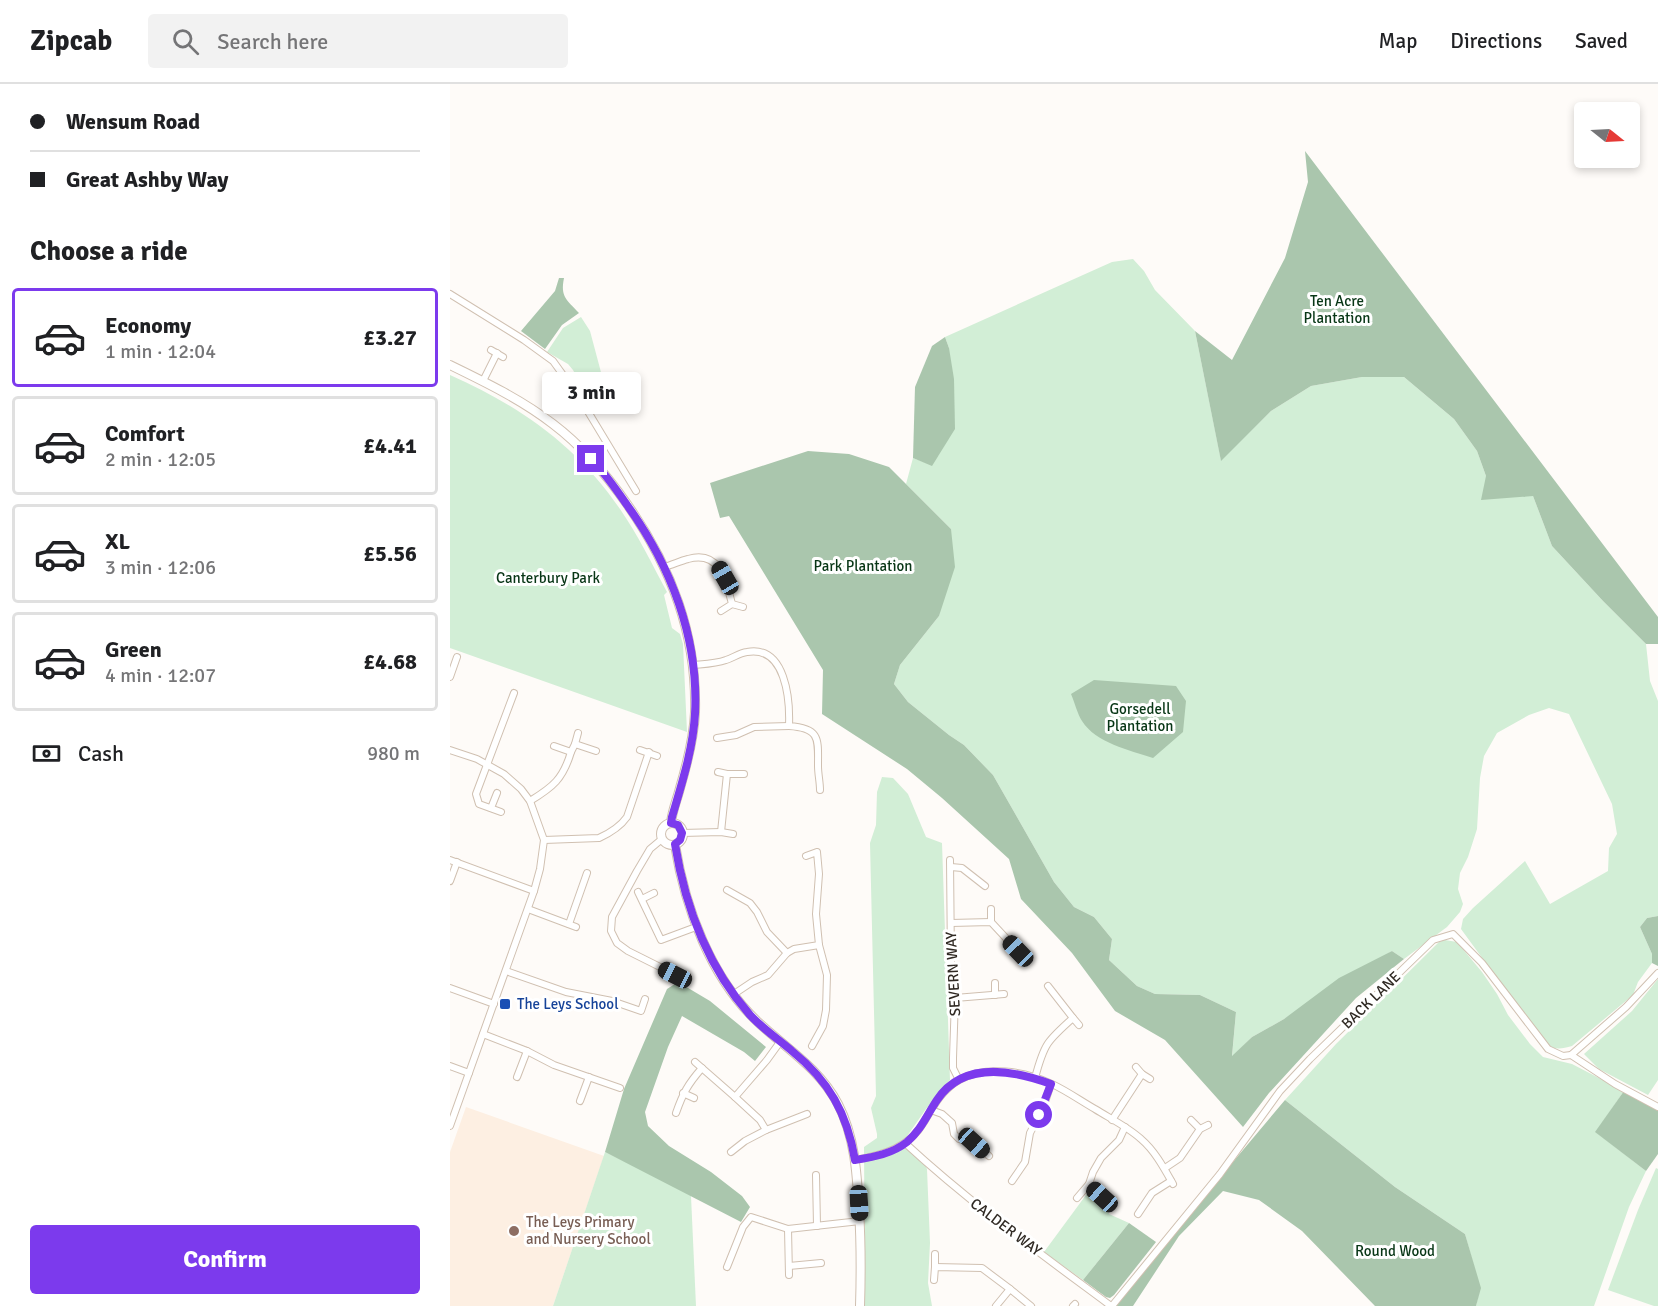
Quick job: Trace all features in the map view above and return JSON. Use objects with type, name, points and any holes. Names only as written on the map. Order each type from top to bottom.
[{"type":"street","points":[[450,294],[553,361],[581,400],[636,491]]},
{"type":"street","points":[[483,381],[497,353]]},
{"type":"street","points":[[450,365],[522,403],[579,447],[623,498],[647,533],[664,567],[681,610],[693,665],[695,699],[687,759],[671,823]]},
{"type":"street","points":[[664,567],[690,558],[708,558],[717,565],[725,578],[732,604]]},
{"type":"street","points":[[721,611],[732,604],[743,607]]},
{"type":"street","points":[[693,665],[724,661],[749,651],[759,652],[769,657],[777,663],[782,674],[789,726]]},
{"type":"street","points":[[450,677],[458,657]]},
{"type":"street","points":[[501,812],[479,804],[476,794],[514,703],[514,693]]},
{"type":"street","points":[[717,738],[736,735],[754,727],[789,726],[807,729],[817,740],[819,749],[820,790]]},
{"type":"street","points":[[530,801],[558,781],[566,769],[578,733]]},
{"type":"street","points":[[575,744],[596,750]]},
{"type":"street","points":[[554,746],[571,752]]},
{"type":"street","points":[[450,750],[487,764],[504,774],[520,789],[530,801],[544,840],[534,891],[450,1126]]},
{"type":"street","points":[[640,750],[657,756]]},
{"type":"street","points":[[544,840],[599,838],[622,824],[627,817],[649,753]]},
{"type":"street","points":[[718,772],[744,774]]},
{"type":"street","points":[[721,832],[728,774]]},
{"type":"street","points":[[491,808],[497,792]]},
{"type":"street","points":[[671,823],[678,825],[682,833],[680,840],[675,844],[667,844],[662,839],[663,828],[671,823]]},
{"type":"street","points":[[682,833],[733,834]]},
{"type":"street","points":[[662,839],[651,849],[637,870],[612,917],[611,931],[617,943],[628,951],[680,977]]},
{"type":"street","points":[[675,844],[690,909],[711,959],[751,1015],[815,1072],[832,1094],[847,1125],[855,1160],[860,1221],[860,1306]]},
{"type":"street","points":[[806,856],[817,852],[819,859],[816,914],[819,945],[827,975],[825,1020],[812,1046]]},
{"type":"street","points":[[450,881],[453,861],[534,891]]},
{"type":"street","name":"SEVERN WAY","points":[[959,1080],[953,1068],[955,998],[951,973],[950,863],[962,868],[985,886]]},
{"type":"street","points":[[569,924],[574,902],[587,873]]},
{"type":"street","points":[[727,890],[750,903],[767,932],[787,953]]},
{"type":"street","points":[[638,892],[661,940],[696,927]]},
{"type":"street","points":[[642,899],[654,893]]},
{"type":"street","points":[[528,909],[576,927]]},
{"type":"street","points":[[991,909],[991,922],[1018,951]]},
{"type":"street","points":[[951,923],[991,922]]},
{"type":"street","name":"BACK LANE","points":[[1112,1306],[1220,1174],[1280,1091],[1433,940],[1453,934],[1482,963],[1548,1049],[1563,1056],[1571,1055]]},
{"type":"street","points":[[734,994],[768,975],[787,953],[798,948],[819,945]]},
{"type":"street","points":[[506,971],[566,992],[612,1001],[641,1011],[645,999]]},
{"type":"street","points":[[1658,973],[1626,1007],[1571,1055],[1615,1084],[1658,1107]]},
{"type":"street","points":[[994,983],[995,995]]},
{"type":"street","points":[[1048,986],[1079,1025]]},
{"type":"street","points":[[450,988],[494,1004]]},
{"type":"street","points":[[955,998],[1004,994]]},
{"type":"street","points":[[1035,1078],[1041,1054],[1048,1041],[1073,1018]]},
{"type":"street","points":[[483,1034],[527,1051],[554,1065],[620,1088]]},
{"type":"street","points":[[735,1097],[780,1042]]},
{"type":"street","points":[[517,1077],[527,1051]]},
{"type":"street","points":[[695,1062],[760,1120],[766,1130]]},
{"type":"street","points":[[450,1066],[470,1073]]},
{"type":"street","points":[[1136,1067],[1150,1079]]},
{"type":"street","points":[[676,1113],[689,1083],[702,1068]]},
{"type":"street","points":[[855,1160],[881,1155],[905,1143],[919,1130],[945,1090],[959,1080],[974,1074],[996,1071],[1035,1078],[1051,1084],[1125,1127],[1143,1140],[1165,1168],[1172,1182],[1152,1193],[1138,1214]]},
{"type":"street","points":[[1112,1120],[1142,1074]]},
{"type":"street","points":[[580,1101],[589,1077]]},
{"type":"street","points":[[1012,1181],[1025,1162],[1030,1133],[1043,1108],[1051,1084]]},
{"type":"street","points":[[683,1094],[694,1098]]},
{"type":"street","points":[[931,1110],[942,1114],[952,1123],[954,1134],[959,1139],[974,1143],[989,1156]]},
{"type":"street","points":[[731,1152],[745,1141],[766,1130],[807,1114]]},
{"type":"street","points":[[1191,1120],[1200,1129]]},
{"type":"street","points":[[1165,1168],[1180,1158],[1200,1129],[1208,1125]]},
{"type":"street","points":[[1077,1198],[1089,1184],[1101,1158],[1119,1140],[1125,1127]]},
{"type":"street","name":"CALDER WAY","points":[[905,1143],[971,1200],[1112,1306]]},
{"type":"street","points":[[816,1175],[817,1226]]},
{"type":"street","points":[[808,1184],[816,1185]]},
{"type":"street","points":[[1089,1184],[1102,1197]]},
{"type":"street","points":[[727,1267],[728,1254],[751,1217],[788,1229],[860,1221]]},
{"type":"street","points":[[788,1229],[789,1275]]},
{"type":"street","points":[[934,1280],[935,1254]]},
{"type":"street","points":[[789,1266],[821,1263]]},
{"type":"street","points":[[936,1267],[982,1268],[1031,1306]]},
{"type":"street","points":[[996,1306],[1010,1289]]},
{"type":"shaded area","name":"The Leys Primary and Nursery School","points":[[466,1107],[604,1156],[553,1306],[450,1306],[450,1152]]},
{"type":"green space","name":"Ten Acre Plantation","points":[[1305,151],[1658,617],[1658,644],[1646,644],[1552,546],[1533,496],[1481,500],[1486,476],[1477,451],[1454,419],[1404,377],[1362,377],[1311,386],[1271,411],[1221,461],[1195,331],[1232,360],[1285,258],[1308,182]]},
{"type":"green space","points":[[1133,259],[1144,271],[1155,290],[1195,331],[1221,460],[1271,411],[1311,386],[1362,377],[1404,377],[1454,419],[1477,451],[1486,476],[1533,496],[1552,546],[1646,644],[1650,681],[1658,701],[1658,916],[1647,918],[1640,927],[1652,954],[1652,963],[1638,982],[1633,995],[1572,1046],[1558,1048],[1545,1044],[1461,929],[1463,919],[1473,908],[1525,861],[1550,904],[1608,871],[1609,848],[1617,834],[1612,804],[1569,714],[1549,708],[1529,715],[1497,733],[1484,756],[1480,778],[1477,829],[1460,873],[1458,889],[1463,904],[1460,912],[1447,927],[1404,959],[1392,951],[1252,1037],[1232,1057],[1236,1012],[1200,995],[1155,994],[1137,986],[1109,960],[1112,939],[1094,917],[1074,907],[1054,882],[993,775],[964,745],[908,702],[894,684],[900,665],[939,616],[951,529],[906,484],[913,458],[932,465],[949,348],[945,337],[1112,262]]},
{"type":"green space","points":[[559,278],[564,278],[564,294],[579,313],[562,325],[545,349],[521,331],[555,291]]},
{"type":"green space","points":[[581,317],[590,331],[606,391],[595,401],[583,389],[568,364],[547,352],[563,328]]},
{"type":"green space","points":[[945,337],[954,379],[955,429],[932,466],[913,458],[915,387],[932,346]]},
{"type":"green space","name":"Canterbury Park","points":[[450,375],[500,400],[545,430],[585,465],[627,519],[667,592],[664,595],[672,628],[680,634],[683,644],[687,732],[450,648]]},
{"type":"green space","name":"Park Plantation","points":[[808,451],[849,454],[889,467],[951,529],[955,567],[939,616],[900,665],[894,684],[908,702],[964,745],[993,775],[1054,882],[1074,907],[1094,917],[1112,939],[1109,960],[1137,986],[1155,994],[1200,995],[1236,1012],[1232,1056],[1252,1037],[1284,1019],[1339,978],[1392,951],[1404,959],[1356,998],[1269,1093],[1243,1127],[1165,1040],[1115,1011],[1072,953],[1021,899],[1009,859],[907,769],[822,714],[823,670],[729,516],[720,518],[710,483]]},
{"type":"green space","name":"Gorsedell Plantation","points":[[1094,680],[1176,686],[1186,701],[1183,732],[1153,758],[1104,740],[1088,729],[1082,721],[1071,694]]},
{"type":"green space","points":[[882,777],[893,778],[908,794],[926,837],[942,843],[950,1080],[905,1139],[916,1149],[927,1169],[930,1243],[928,1283],[932,1306],[865,1306],[864,1147],[877,1138],[871,1108],[876,1096],[870,843],[876,825],[877,792]]},
{"type":"green space","points":[[1658,916],[1658,966],[1652,963],[1652,954],[1640,927],[1647,918]]},
{"type":"green space","points":[[1445,940],[1457,942],[1482,972],[1508,1015],[1543,1057],[1572,1064],[1624,1091],[1596,1132],[1646,1171],[1629,1207],[1594,1306],[1476,1306],[1480,1288],[1465,1234],[1395,1187],[1285,1100],[1336,1044],[1439,942]]},
{"type":"green space","points":[[1658,979],[1658,1080],[1648,1095],[1599,1069],[1584,1054],[1632,1011]]},
{"type":"green space","points":[[678,982],[710,1001],[766,1047],[755,1061],[744,1052],[682,1016],[668,1047],[645,1112],[648,1126],[669,1146],[711,1172],[742,1196],[750,1207],[741,1222],[605,1152],[624,1089],[667,989]]},
{"type":"green space","points":[[1624,1091],[1658,1109],[1658,1154],[1646,1171],[1595,1132]]},
{"type":"green space","name":"Round Wood","points":[[1285,1100],[1395,1187],[1465,1234],[1481,1288],[1476,1306],[1375,1306],[1302,1231],[1259,1200],[1223,1191],[1179,1236],[1133,1306],[1116,1306],[1148,1263]]},
{"type":"green space","points":[[605,1152],[691,1196],[696,1306],[553,1306]]},
{"type":"green space","points":[[1656,1168],[1658,1169],[1658,1306],[1654,1306],[1608,1290]]},
{"type":"green space","points":[[1091,1194],[1106,1206],[1109,1214],[1129,1223],[1083,1280],[1044,1252],[1086,1195]]},
{"type":"green space","points":[[1129,1223],[1156,1242],[1114,1295],[1110,1298],[1106,1297],[1083,1280]]},
{"type":"place","name":"The Leys School","points":[[505,1004]]},
{"type":"place","name":"The Leys Primary and Nursery School","points":[[514,1231]]},
{"type":"route","points":[[591,459],[610,481],[647,533],[664,567],[681,610],[691,647],[695,683],[694,716],[691,742],[671,823],[678,825],[682,833],[682,837],[675,844],[676,852],[696,927],[707,952],[725,982],[758,1023],[801,1058],[828,1088],[847,1125],[855,1160],[881,1155],[905,1143],[919,1130],[945,1090],[959,1080],[974,1074],[996,1071],[1023,1075],[1051,1084],[1039,1115]]}]
